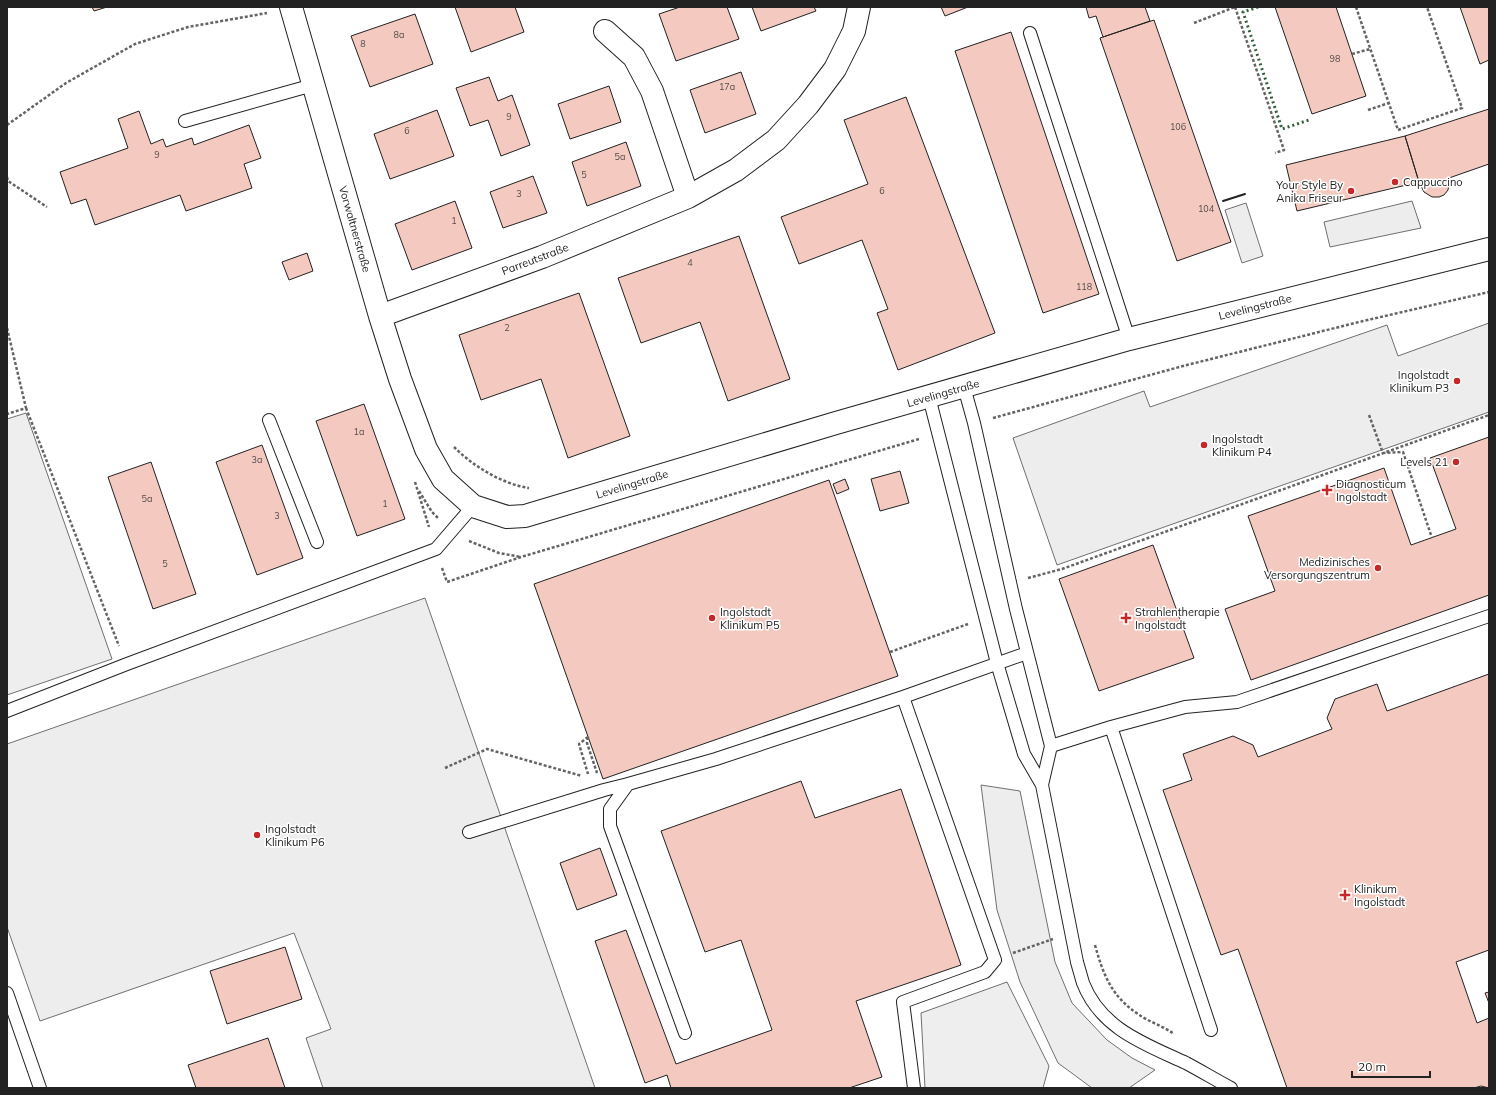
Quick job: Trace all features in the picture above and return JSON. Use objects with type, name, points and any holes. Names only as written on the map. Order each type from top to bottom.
[{"type":"street","name":"Parreutstraße","points":[[380,316],[542,257],[688,197],[736,170],[776,140],[808,106],[835,69],[854,31],[859,7]]},
{"type":"street","name":"Vorwaltnerstraße","points":[[291,8],[380,316],[400,379],[426,449]]},
{"type":"street","points":[[605,31],[634,57],[652,91],[688,197]]},
{"type":"street","name":"Levelingstraße","points":[[426,449],[443,479],[473,506],[507,517],[524,516],[964,386],[1129,339],[1489,249]]},
{"type":"lane","points":[[1030,33],[1129,339]]},
{"type":"lane","points":[[185,121],[313,85]]},
{"type":"lane","points":[[964,386],[974,423],[1027,653],[1051,746],[1042,785]]},
{"type":"lane","points":[[929,397],[997,663],[1024,754],[1042,785],[1077,962],[1084,984],[1096,1006],[1110,1022],[1127,1035],[1231,1088]]},
{"type":"lane","points":[[269,420],[317,542]]},
{"type":"lane","points":[[7,711],[127,664],[436,549],[473,506]]},
{"type":"lane","points":[[1051,746],[1111,727],[1185,707],[1237,702],[1489,616]]},
{"type":"lane","points":[[469,832],[596,793],[716,759],[903,697],[1027,653]]},
{"type":"lane","points":[[903,697],[995,960],[985,972],[904,1002],[914,1088]]},
{"type":"lane","points":[[1111,727],[1211,1030]]},
{"type":"lane","points":[[628,784],[610,809],[610,826],[685,1033]]},
{"type":"lane","points":[[596,793],[610,809]]},
{"type":"lane","points":[[7,993],[40,1088]]},
{"type":"path","points":[[1194,23],[1235,7],[1284,150],[1276,153]]},
{"type":"path","points":[[1356,7],[1398,130],[1462,108],[1427,7]]},
{"type":"path","points":[[7,125],[66,83],[135,44],[188,27],[291,8]]},
{"type":"path","points":[[1352,54],[1370,49]]},
{"type":"path","points":[[1368,110],[1389,103]]},
{"type":"path","points":[[7,177],[8,180],[47,207]]},
{"type":"path","points":[[974,423],[1182,366],[1359,322],[1489,292]]},
{"type":"path","points":[[7,328],[26,408],[127,664]]},
{"type":"path","points":[[7,414],[26,408]]},
{"type":"path","points":[[1369,415],[1382,453]]},
{"type":"path","points":[[1024,579],[1062,569],[1489,415]]},
{"type":"path","points":[[521,557],[938,433]]},
{"type":"path","points":[[454,446],[464,456],[486,472],[520,487],[534,489]]},
{"type":"path","points":[[1382,453],[1403,452],[1432,538]]},
{"type":"path","points":[[444,768],[487,749],[589,778],[600,781],[587,743],[588,736],[579,744],[589,778],[596,793]]},
{"type":"shaded area","points":[[1412,201],[1421,228],[1330,247],[1324,222]]},
{"type":"shaded area","points":[[1246,203],[1263,256],[1242,263],[1225,210]]},
{"type":"shaded area","name":"Ingolstadt Klinikum P4","points":[[1489,323],[1489,412],[1057,565],[1013,438],[1144,391],[1150,407],[1387,325],[1398,356]]},
{"type":"shaded area","points":[[26,413],[112,659],[7,695],[7,419]]},
{"type":"shaded area","name":"Ingolstadt Klinikum P6","points":[[425,598],[595,1088],[323,1088],[306,1038],[331,1029],[294,933],[40,1021],[7,927],[7,744]]},
{"type":"shaded area","points":[[981,785],[1020,791],[1055,962],[1072,1003],[1107,1040],[1132,1058],[1155,1070],[1129,1088],[1092,1088],[1058,1063],[1020,982],[997,910]]},
{"type":"shaded area","points":[[1007,982],[1049,1066],[1043,1088],[925,1088],[921,1013]]},
{"type":"building","points":[[92,7],[107,7],[94,11]]},
{"type":"building","points":[[455,7],[515,7],[524,32],[471,52]]},
{"type":"building","points":[[680,7],[727,7],[739,39],[676,61],[659,14]]},
{"type":"building","points":[[752,7],[814,7],[816,11],[761,31]]},
{"type":"building","points":[[941,7],[968,7],[945,16]]},
{"type":"building","points":[[1086,7],[1145,7],[1150,21],[1103,37],[1096,16],[1089,18]]},
{"type":"building","points":[[1275,7],[1336,7],[1366,96],[1312,114]]},
{"type":"building","points":[[1460,7],[1489,7],[1489,60],[1480,64]]},
{"type":"building","points":[[415,14],[433,64],[370,87],[351,36]]},
{"type":"building","points":[[1154,20],[1231,242],[1177,261],[1100,38]]},
{"type":"building","points":[[1011,32],[1099,294],[1043,313],[955,51]]},
{"type":"building","points":[[741,72],[756,114],[705,133],[690,90]]},
{"type":"building","points":[[489,77],[498,101],[512,95],[530,145],[501,156],[488,120],[470,126],[456,88]]},
{"type":"building","points":[[609,86],[621,122],[570,139],[558,104]]},
{"type":"building","points":[[906,97],[995,333],[898,370],[877,313],[888,309],[862,240],[799,264],[781,217],[868,184],[844,120]]},
{"type":"building","points":[[1489,109],[1489,164],[1449,178],[1448,190],[1444,195],[1432,197],[1424,192],[1419,182],[1405,136]]},
{"type":"building","points":[[437,110],[454,156],[390,179],[374,134]]},
{"type":"building","points":[[139,111],[151,144],[163,139],[166,147],[192,138],[194,145],[249,125],[261,158],[244,164],[252,188],[186,211],[180,195],[95,225],[86,199],[71,204],[60,172],[128,148],[118,119]]},
{"type":"building","points":[[1405,136],[1419,182],[1297,211],[1286,165]]},
{"type":"building","points":[[626,142],[641,186],[587,206],[572,162]]},
{"type":"building","points":[[533,176],[547,213],[503,228],[490,192]]},
{"type":"building","points":[[455,201],[472,248],[412,270],[395,224]]},
{"type":"building","points":[[739,236],[790,379],[728,401],[700,322],[641,343],[618,278]]},
{"type":"building","points":[[307,253],[313,271],[289,280],[282,262]]},
{"type":"building","points":[[579,293],[630,436],[568,458],[541,379],[481,400],[459,335]]},
{"type":"building","points":[[364,404],[405,519],[357,536],[316,421]]},
{"type":"building","name":"Medizinisches Versorgungszentrum","points":[[1489,437],[1489,595],[1251,680],[1225,609],[1275,591],[1248,516],[1384,468],[1411,545],[1456,529],[1430,458]]},
{"type":"building","points":[[262,445],[303,558],[257,575],[216,462]]},
{"type":"building","points":[[151,462],[196,594],[153,609],[108,477]]},
{"type":"building","points":[[900,471],[909,503],[880,511],[871,479]]},
{"type":"building","points":[[845,479],[849,489],[837,494],[833,484]]},
{"type":"building","name":"Ingolstadt Klinikum P5","points":[[829,480],[898,676],[603,779],[534,584]]},
{"type":"building","name":"Strahlentherapie Ingolstadt","points":[[1153,545],[1194,658],[1099,691],[1059,579]]},
{"type":"building","name":"Klinikum Ingolstadt","points":[[1489,674],[1489,950],[1456,962],[1477,1023],[1489,1018],[1489,1088],[1481,1086],[1474,1088],[1287,1088],[1238,949],[1221,955],[1163,790],[1192,780],[1183,754],[1233,736],[1253,745],[1258,757],[1332,729],[1327,718],[1335,699],[1377,684],[1387,711]]},
{"type":"building","points":[[801,781],[815,818],[901,789],[961,965],[856,1001],[882,1077],[849,1088],[671,1088],[667,1075],[645,1083],[595,941],[626,930],[676,1064],[772,1030],[741,940],[705,952],[661,831]]},
{"type":"building","points":[[600,848],[617,895],[577,910],[560,863]]},
{"type":"building","points":[[285,947],[302,999],[227,1024],[210,971]]},
{"type":"building","points":[[1489,992],[1489,1003],[1485,993]]},
{"type":"building","points":[[268,1038],[285,1088],[196,1088],[188,1065]]},
{"type":"hedge","points":[[1258,7],[1243,12],[1282,129],[1309,120]]},
{"type":"wall","points":[[1223,201],[1245,194]]},
{"type":"place","name":"Cappuccino","points":[[1395,182]]},
{"type":"place","name":"Your Style By Anika Friseur","points":[[1351,191]]},
{"type":"place","name":"Ingolstadt Klinikum P3","points":[[1457,381]]},
{"type":"place","name":"Ingolstadt Klinikum P4","points":[[1204,445]]},
{"type":"place","name":"Levels 21","points":[[1456,462]]},
{"type":"place","name":"Diagnosticum Ingolstadt","points":[[1327,490]]},
{"type":"place","name":"Medizinisches Versorgungszentrum","points":[[1378,568]]},
{"type":"place","name":"Ingolstadt Klinikum P5","points":[[712,618]]},
{"type":"place","name":"Strahlentherapie Ingolstadt","points":[[1126,618]]},
{"type":"place","name":"Ingolstadt Klinikum P6","points":[[257,835]]},
{"type":"place","name":"Klinikum Ingolstadt","points":[[1345,895]]}]
